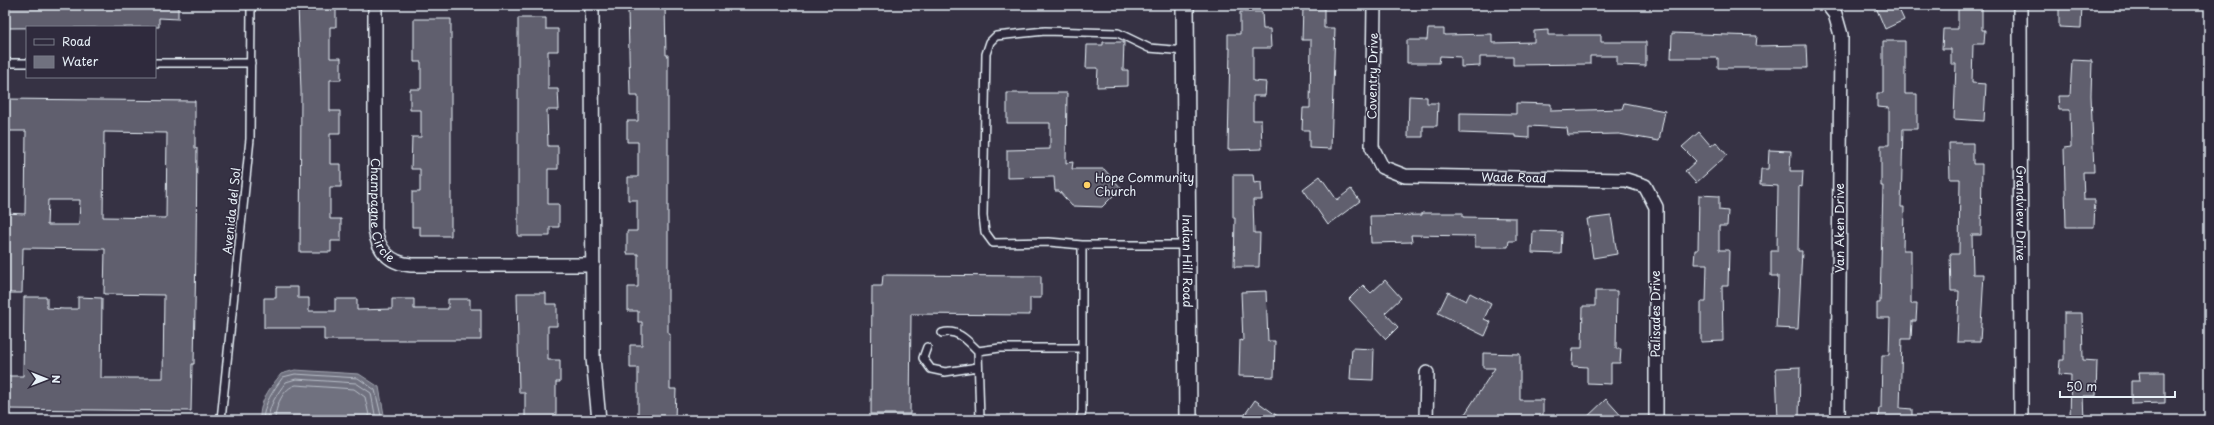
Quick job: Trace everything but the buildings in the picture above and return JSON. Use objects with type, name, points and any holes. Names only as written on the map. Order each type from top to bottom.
[{"type":"street","name":"Champagne Circle","points":[[375,5],[376,229],[380,246],[385,254],[393,261],[411,265],[593,265]]},
{"type":"street","points":[[592,5],[593,358],[599,420]]},
{"type":"street","name":"Indian Hill Road","points":[[1185,5],[1188,420]]},
{"type":"street","name":"Coventry Drive","points":[[1372,147],[1374,5]]},
{"type":"street","name":"Van Aken Drive","points":[[1828,5],[1835,14],[1841,35],[1838,420]]},
{"type":"street","name":"Grandview Drive","points":[[2020,5],[2021,420]]},
{"type":"street","name":"Wade Road","points":[[1372,147],[1382,166],[1405,176],[1626,180],[1645,186],[1656,207]]},
{"type":"street","name":"Palisades Drive","points":[[1656,207],[1656,420]]},
{"type":"street","points":[[1426,420],[1427,373]]},
{"type":"lane","name":"Avenida del Sol","points":[[221,420],[250,139],[251,5]]},
{"type":"lane","points":[[1185,51],[1149,48],[1118,33],[1045,31],[996,36],[990,42],[986,54],[983,216],[985,232],[993,243],[1049,242],[1082,246],[1187,245]]},
{"type":"lane","points":[[156,63],[251,62]]},
{"type":"lane","points":[[5,63],[26,63]]},
{"type":"lane","points":[[1080,420],[1082,411],[1082,246]]},
{"type":"lane","points":[[942,333],[948,331],[962,336],[978,351],[980,420]]},
{"type":"lane","points":[[927,347],[923,358],[931,369],[945,372],[978,367]]},
{"type":"lane","points":[[978,351],[1000,348],[1082,348]]},
{"type":"water","points":[[295,370],[359,374],[379,387],[385,420],[260,420],[263,401],[273,384],[281,374]]},
{"type":"place","name":"Hope Community Church","points":[[1087,185]]}]
